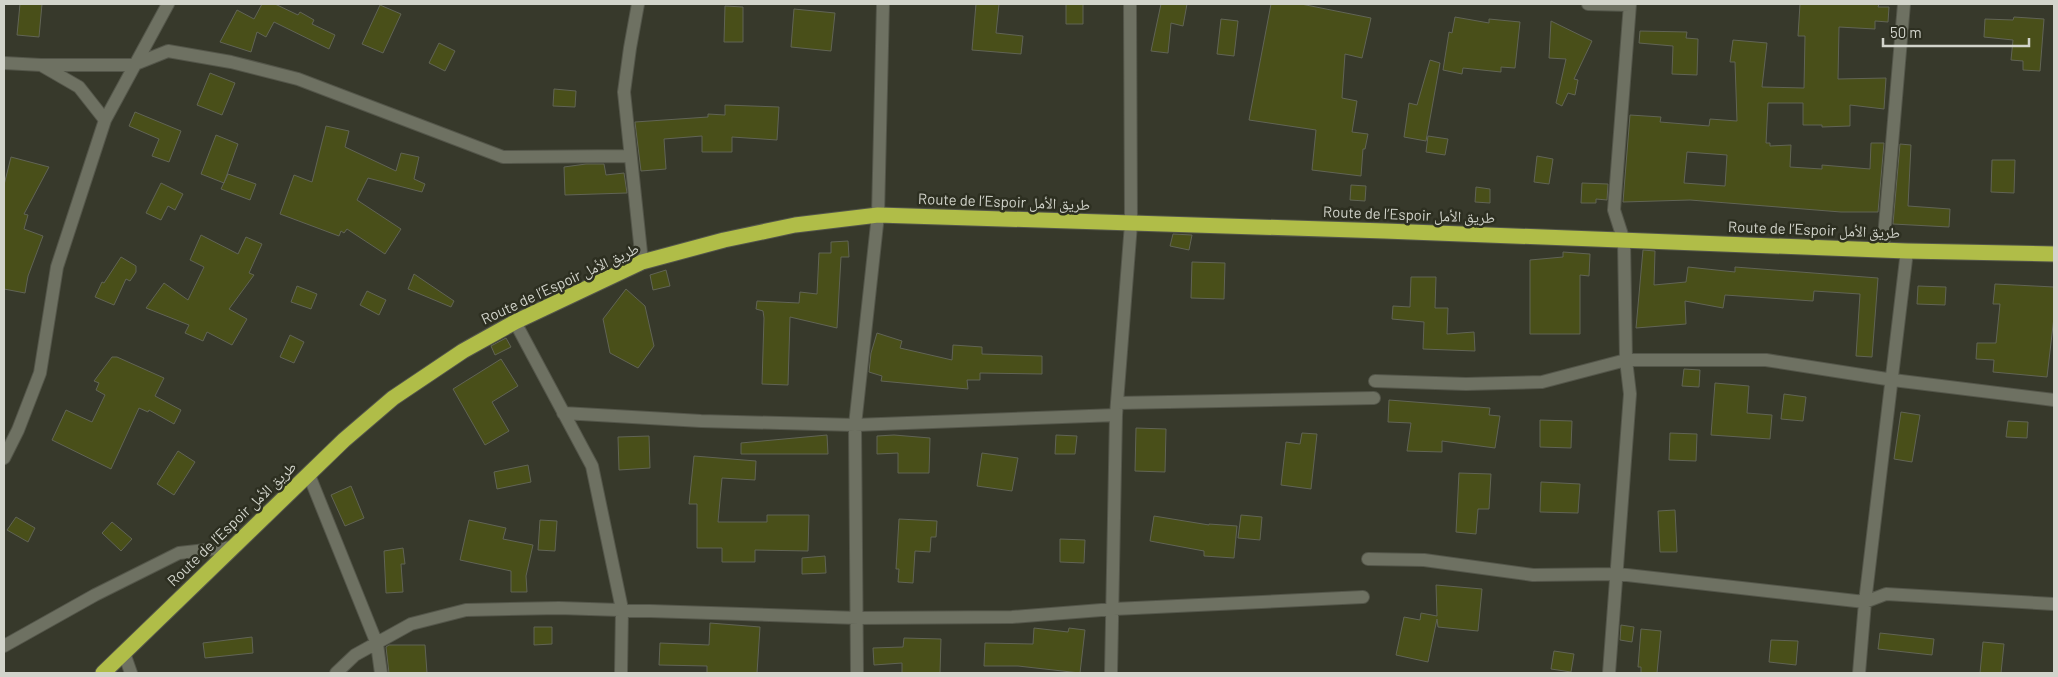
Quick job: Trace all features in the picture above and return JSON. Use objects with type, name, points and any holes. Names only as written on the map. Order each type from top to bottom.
[{"type":"highway","name":"Route de l’Espoir طريق الأمل","points":[[103,673],[344,440],[393,398],[463,351],[515,322],[642,262],[724,240],[777,229],[878,215],[1385,231],[1624,242],[2054,254]]},
{"type":"street","points":[[4,458],[18,430],[40,373],[57,267],[104,120],[132,65],[168,4]]},
{"type":"street","points":[[638,4],[624,92],[629,156],[642,262]]},
{"type":"street","points":[[857,673],[855,425],[878,215],[882,4]]},
{"type":"street","points":[[1111,673],[1114,609],[1116,409],[1131,224],[1130,4]]},
{"type":"street","points":[[1588,4],[1630,4],[1614,210],[1624,242],[1626,360],[1630,394],[1618,574],[1608,673]]},
{"type":"street","points":[[1882,249],[1904,4]]},
{"type":"street","points":[[4,63],[132,65],[168,51],[231,62],[298,79],[503,157],[629,156]]},
{"type":"street","points":[[41,65],[79,87],[104,120]]},
{"type":"street","points":[[1859,673],[1865,602],[1907,251]]},
{"type":"street","points":[[515,322],[592,466],[622,609],[621,673]]},
{"type":"street","points":[[1374,380],[1466,384],[1542,382],[1626,360],[1766,360],[1893,380],[2054,400]]},
{"type":"street","points":[[562,413],[701,421],[855,425],[1116,409],[1374,398]]},
{"type":"street","points":[[309,475],[377,644],[381,673]]},
{"type":"street","points":[[4,646],[95,595],[179,553],[233,547]]},
{"type":"street","points":[[1368,559],[1424,560],[1533,575],[1618,574],[1865,602],[1886,594],[2054,604]]},
{"type":"street","points":[[336,673],[355,655],[411,624],[466,610],[622,609],[858,618],[1012,618],[1114,609],[1363,597]]},
{"type":"street","points":[[124,653],[131,673]]},
{"type":"building","points":[[20,4],[42,4],[39,37],[17,35]]},
{"type":"building","points":[[262,4],[275,4],[298,15],[300,12],[314,20],[312,24],[335,35],[329,49],[274,22],[266,37],[257,32],[251,52],[220,42],[237,10],[254,19]]},
{"type":"building","points":[[976,4],[999,4],[996,33],[1023,36],[1021,54],[972,50]]},
{"type":"building","points":[[1066,4],[1083,4],[1083,24],[1066,24]]},
{"type":"building","points":[[1161,4],[1187,4],[1183,26],[1171,23],[1168,53],[1151,51]]},
{"type":"building","points":[[1271,4],[1301,4],[1371,18],[1362,58],[1345,54],[1342,98],[1357,101],[1352,132],[1368,134],[1365,149],[1363,149],[1361,176],[1312,170],[1316,130],[1249,120]]},
{"type":"building","points":[[1800,4],[1879,4],[1878,7],[1889,7],[1888,22],[1875,21],[1875,29],[1839,27],[1838,79],[1886,78],[1884,109],[1850,105],[1850,126],[1822,127],[1822,125],[1803,125],[1803,103],[1768,103],[1766,143],[1770,143],[1770,146],[1791,145],[1790,167],[1822,169],[1822,165],[1870,169],[1871,143],[1884,143],[1878,212],[1841,212],[1690,200],[1623,202],[1630,115],[1661,117],[1660,122],[1709,126],[1710,119],[1737,121],[1735,62],[1730,62],[1733,40],[1767,43],[1762,87],[1804,88],[1805,36],[1798,36]],"holes":[[[1687,152],[1727,155],[1725,186],[1684,183]]]},
{"type":"building","points":[[380,5],[401,14],[383,53],[362,44]]},
{"type":"building","points":[[725,6],[743,7],[743,42],[724,42]]},
{"type":"building","points":[[794,9],[835,13],[831,51],[791,47]]},
{"type":"building","points":[[1455,17],[1489,23],[1489,19],[1520,22],[1515,68],[1501,67],[1501,72],[1463,68],[1462,74],[1443,70],[1449,32],[1452,33]]},
{"type":"building","points":[[2014,17],[2044,19],[2040,71],[2023,70],[2023,61],[2011,60],[2013,40],[1984,37],[1985,19],[2013,20]]},
{"type":"building","points":[[1221,19],[1238,21],[1234,56],[1217,54]]},
{"type":"building","points":[[1551,21],[1592,41],[1574,79],[1578,80],[1575,95],[1568,93],[1562,106],[1556,103],[1566,59],[1549,58]]},
{"type":"building","points":[[1640,31],[1687,32],[1686,38],[1698,39],[1697,75],[1672,74],[1673,46],[1639,43]]},
{"type":"building","points":[[439,43],[455,51],[445,71],[429,63]]},
{"type":"building","points":[[1430,60],[1440,63],[1426,141],[1404,137],[1409,103],[1417,105]]},
{"type":"building","points":[[210,73],[235,83],[222,115],[197,105]]},
{"type":"building","points":[[554,89],[576,91],[575,107],[553,106]]},
{"type":"building","points":[[725,105],[779,107],[777,140],[732,137],[732,152],[702,152],[702,136],[664,139],[666,169],[641,171],[635,122],[708,117],[708,114],[725,115]]},
{"type":"building","points":[[135,112],[181,131],[169,162],[152,156],[159,139],[129,126]]},
{"type":"building","points":[[326,126],[349,131],[345,147],[396,171],[401,153],[419,157],[414,179],[425,184],[422,192],[368,178],[357,200],[401,229],[385,254],[347,229],[344,233],[341,231],[339,236],[280,214],[294,175],[312,182]]},
{"type":"building","points":[[216,135],[238,144],[224,183],[201,174]]},
{"type":"building","points":[[1428,136],[1448,139],[1445,155],[1426,152]]},
{"type":"building","points":[[1900,144],[1911,145],[1908,206],[1950,209],[1949,227],[1893,224]]},
{"type":"building","points":[[1537,156],[1553,159],[1549,184],[1534,182]]},
{"type":"building","points":[[11,157],[49,167],[24,214],[28,215],[24,229],[43,236],[28,276],[25,293],[4,289],[4,185]]},
{"type":"building","points":[[1992,160],[2015,160],[2014,193],[1991,192]]},
{"type":"building","points":[[604,164],[606,175],[624,173],[627,193],[565,195],[564,167]]},
{"type":"building","points":[[228,174],[256,184],[250,200],[221,189]]},
{"type":"building","points":[[161,183],[183,194],[175,210],[168,206],[161,220],[146,213]]},
{"type":"building","points":[[1582,183],[1608,184],[1607,200],[1596,199],[1596,203],[1581,203]]},
{"type":"building","points":[[1351,185],[1366,186],[1365,201],[1350,200]]},
{"type":"building","points":[[1476,187],[1490,189],[1490,203],[1475,202]]},
{"type":"building","points":[[1173,234],[1192,235],[1189,250],[1170,246]]},
{"type":"building","points":[[201,235],[238,254],[246,237],[262,244],[249,273],[254,275],[229,309],[247,319],[232,345],[207,332],[203,341],[185,333],[189,325],[146,308],[164,283],[188,300],[204,267],[190,260]]},
{"type":"building","points":[[848,241],[849,257],[841,257],[837,328],[790,317],[788,385],[762,384],[764,318],[763,311],[756,309],[757,301],[799,303],[800,292],[817,294],[819,253],[831,253],[831,242]]},
{"type":"building","points":[[1643,250],[1655,251],[1654,285],[1686,282],[1688,267],[1735,272],[1735,267],[1878,278],[1872,357],[1856,356],[1860,294],[1814,291],[1813,301],[1725,295],[1723,308],[1685,301],[1686,324],[1636,328]]},
{"type":"building","points":[[1563,252],[1590,254],[1589,276],[1580,275],[1580,334],[1530,334],[1530,260],[1563,257]]},
{"type":"building","points":[[121,257],[136,266],[136,272],[130,281],[126,279],[114,305],[95,297],[102,282],[104,283]]},
{"type":"building","points":[[1192,262],[1225,263],[1224,299],[1191,298]]},
{"type":"building","points":[[666,270],[670,286],[653,290],[650,275]]},
{"type":"building","points":[[414,274],[454,301],[451,307],[408,289]]},
{"type":"building","points":[[1411,277],[1436,277],[1435,308],[1448,308],[1447,334],[1474,332],[1475,351],[1423,349],[1424,322],[1392,319],[1393,306],[1410,307]]},
{"type":"building","points":[[1995,284],[2054,287],[2054,317],[2047,377],[1993,372],[1994,360],[1976,359],[1977,343],[1996,343],[2000,304],[1993,304]]},
{"type":"building","points":[[297,286],[317,294],[311,309],[291,302]]},
{"type":"building","points":[[1918,286],[1946,287],[1945,305],[1917,304]]},
{"type":"building","points":[[626,289],[645,306],[654,346],[638,368],[610,353],[603,319]]},
{"type":"building","points":[[367,291],[386,300],[379,315],[360,305]]},
{"type":"building","points":[[877,333],[902,341],[900,348],[952,360],[953,345],[982,347],[982,354],[1042,356],[1042,374],[980,373],[980,380],[967,380],[968,389],[881,381],[882,376],[869,372],[871,353]]},
{"type":"building","points":[[290,335],[304,342],[294,363],[280,357]]},
{"type":"building","points":[[506,338],[511,347],[495,355],[491,346]]},
{"type":"building","points":[[112,357],[117,357],[164,378],[155,396],[181,410],[174,424],[149,410],[148,412],[139,408],[111,469],[52,440],[66,410],[92,422],[105,395],[96,390],[99,383],[94,381]]},
{"type":"building","points":[[501,359],[518,386],[492,402],[509,431],[485,445],[453,389]]},
{"type":"building","points":[[1684,369],[1700,370],[1699,387],[1682,386]]},
{"type":"building","points":[[1715,383],[1749,386],[1747,413],[1772,415],[1770,439],[1711,435]]},
{"type":"building","points":[[1784,394],[1806,397],[1803,421],[1781,419]]},
{"type":"building","points":[[1389,400],[1490,408],[1489,415],[1500,416],[1495,448],[1442,441],[1442,452],[1407,451],[1411,423],[1388,422]]},
{"type":"building","points":[[1901,412],[1920,415],[1912,462],[1894,459]]},
{"type":"building","points":[[1540,420],[1572,421],[1571,448],[1540,447]]},
{"type":"building","points":[[2008,421],[2028,422],[2027,438],[2006,437]]},
{"type":"building","points":[[1136,428],[1166,429],[1165,472],[1135,471]]},
{"type":"building","points":[[1302,433],[1317,434],[1311,489],[1281,485],[1286,442],[1300,444]]},
{"type":"building","points":[[1670,433],[1697,434],[1696,461],[1669,460]]},
{"type":"building","points":[[827,435],[828,454],[741,454],[741,443]]},
{"type":"building","points":[[894,435],[930,438],[929,473],[898,473],[898,453],[877,454],[877,436]]},
{"type":"building","points":[[1056,435],[1077,436],[1075,454],[1055,454]]},
{"type":"building","points":[[649,436],[650,468],[619,470],[618,437]]},
{"type":"building","points":[[178,451],[195,462],[174,495],[157,484]]},
{"type":"building","points":[[982,453],[1018,458],[1012,491],[977,486]]},
{"type":"building","points":[[694,456],[756,461],[755,480],[722,478],[718,522],[767,522],[767,515],[809,515],[808,551],[755,550],[755,562],[722,562],[722,548],[697,548],[697,504],[689,504]]},
{"type":"building","points":[[528,465],[531,482],[497,489],[494,472]]},
{"type":"building","points":[[1459,473],[1491,474],[1489,509],[1478,509],[1476,534],[1456,532]]},
{"type":"building","points":[[1541,482],[1580,484],[1578,513],[1540,512]]},
{"type":"building","points":[[351,486],[364,518],[345,526],[331,495]]},
{"type":"building","points":[[1675,510],[1677,552],[1660,552],[1658,511]]},
{"type":"building","points":[[1241,515],[1262,517],[1260,540],[1238,538]]},
{"type":"building","points":[[1154,516],[1209,525],[1237,526],[1234,558],[1204,556],[1204,551],[1150,541]]},
{"type":"building","points":[[16,517],[35,528],[28,542],[7,530]]},
{"type":"building","points":[[899,519],[937,521],[936,537],[931,537],[930,552],[915,551],[913,583],[898,582],[899,569],[896,569]]},
{"type":"building","points":[[469,520],[506,528],[503,539],[533,545],[526,576],[527,592],[511,592],[511,571],[460,560]]},
{"type":"building","points":[[540,520],[557,521],[555,551],[538,550]]},
{"type":"building","points":[[112,522],[132,539],[121,551],[102,533]]},
{"type":"building","points":[[1060,539],[1085,540],[1084,563],[1060,562]]},
{"type":"building","points":[[403,548],[405,564],[401,564],[403,592],[386,593],[384,551]]},
{"type":"building","points":[[825,556],[826,573],[802,574],[802,558]]},
{"type":"building","points":[[1436,585],[1482,589],[1478,631],[1438,627],[1437,619],[1428,662],[1396,655],[1404,617],[1420,620],[1421,613],[1437,616]]},
{"type":"building","points":[[710,623],[760,627],[757,673],[707,673],[707,666],[659,665],[660,643],[709,645]]},
{"type":"building","points":[[1621,625],[1634,627],[1632,642],[1620,640]]},
{"type":"building","points":[[534,627],[552,627],[552,644],[534,645]]},
{"type":"building","points":[[1034,628],[1068,632],[1069,628],[1085,630],[1080,673],[1018,666],[984,666],[985,643],[1033,644]]},
{"type":"building","points":[[1641,629],[1661,631],[1657,673],[1641,673],[1641,667],[1638,667]]},
{"type":"building","points":[[1880,633],[1934,639],[1932,655],[1878,649]]},
{"type":"building","points":[[252,637],[253,653],[205,658],[203,643]]},
{"type":"building","points":[[904,638],[941,639],[940,673],[902,673],[902,663],[874,665],[873,648],[903,647]]},
{"type":"building","points":[[1771,640],[1798,641],[1796,665],[1769,662]]},
{"type":"building","points":[[1983,642],[2004,644],[2001,673],[1980,673]]},
{"type":"building","points":[[389,645],[425,645],[427,673],[389,673],[386,647]]},
{"type":"building","points":[[1554,651],[1574,654],[1571,672],[1551,669]]}]
